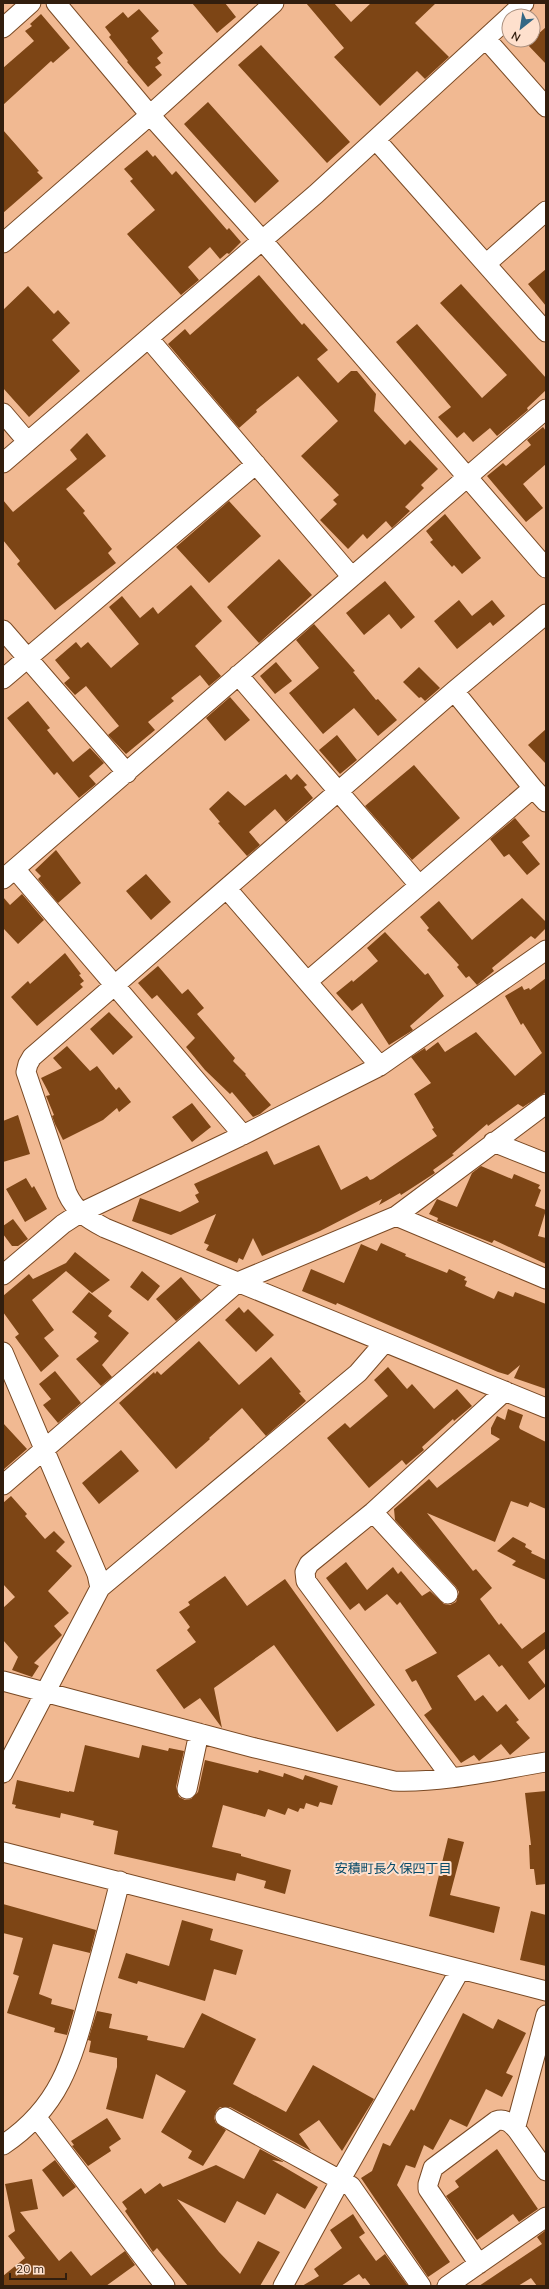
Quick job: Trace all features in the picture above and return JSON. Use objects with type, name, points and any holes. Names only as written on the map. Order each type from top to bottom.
[{"type":"street","points":[[3,28],[31,3]]},
{"type":"street","points":[[56,3],[150,116],[262,240],[546,568]]},
{"type":"street","points":[[3,243],[150,116],[274,3]]},
{"type":"street","points":[[3,463],[27,441],[149,339],[376,140],[501,25]]},
{"type":"street","points":[[486,39],[546,107]]},
{"type":"street","points":[[376,140],[546,332]]},
{"type":"street","points":[[486,264],[546,211]]},
{"type":"street","points":[[149,339],[352,577]]},
{"type":"street","points":[[243,1135],[115,984],[9,874],[546,409]]},
{"type":"street","points":[[3,413],[27,441]]},
{"type":"street","points":[[3,679],[256,464]]},
{"type":"street","points":[[546,614],[454,691],[339,792],[115,984],[32,1057],[27,1068],[27,1077],[67,1193],[72,1204],[80,1213],[105,1228],[546,1408]]},
{"type":"street","points":[[3,630],[127,772]]},
{"type":"street","points":[[238,675],[419,885]]},
{"type":"street","points":[[454,691],[546,802]]},
{"type":"street","points":[[308,981],[533,788]]},
{"type":"street","points":[[227,888],[380,1066]]},
{"type":"street","points":[[3,1275],[63,1224],[80,1213],[243,1135],[380,1066],[546,950]]},
{"type":"street","points":[[3,1486],[238,1282],[396,1216],[493,1142],[546,1104]]},
{"type":"street","points":[[493,1142],[546,1163]]},
{"type":"street","points":[[396,1216],[546,1279]]},
{"type":"street","points":[[3,1773],[100,1588],[358,1373],[384,1343]]},
{"type":"street","points":[[3,1352],[97,1574],[100,1588]]},
{"type":"street","points":[[451,1777],[306,1581],[305,1572],[309,1564],[373,1512],[505,1391]]},
{"type":"street","points":[[373,1512],[448,1594]]},
{"type":"street","points":[[3,1681],[379,1779],[409,1782],[546,1762]]},
{"type":"street","points":[[187,1789],[199,1733]]},
{"type":"street","points":[[3,1852],[546,1991]]},
{"type":"street","points":[[3,2145],[37,2118],[64,2077],[73,2055],[120,1881]]},
{"type":"street","points":[[283,2286],[341,2179],[460,1970]]},
{"type":"street","points":[[517,2130],[517,2118],[546,2015]]},
{"type":"street","points":[[225,2116],[327,2174],[341,2179],[356,2190],[421,2286]]},
{"type":"street","points":[[37,2118],[165,2286]]},
{"type":"street","points":[[479,2264],[428,2189],[430,2172],[433,2168],[496,2121],[508,2121],[517,2130],[546,2171]]},
{"type":"street","points":[[446,2286],[546,2217]]},
{"type":"building","points":[[192,3],[225,3],[236,17],[217,33]]},
{"type":"building","points":[[306,3],[334,3],[351,22],[371,3],[436,3],[415,23],[449,57],[425,79],[417,71],[380,106],[334,57],[344,48]]},
{"type":"building","points":[[139,9],[159,31],[151,38],[163,53],[157,58],[161,63],[155,67],[162,75],[148,87],[109,37],[111,35],[105,27],[123,12],[128,18]]},
{"type":"building","points":[[41,14],[70,48],[53,63],[51,61],[3,105],[3,68],[34,41],[25,31],[32,26],[30,24]]},
{"type":"building","points":[[546,27],[546,64],[531,48],[541,48],[541,31]]},
{"type":"building","points":[[261,45],[350,142],[327,163],[238,65]]},
{"type":"building","points":[[208,102],[279,181],[255,203],[184,124]]},
{"type":"building","points":[[3,130],[39,171],[37,172],[43,178],[3,213]]},
{"type":"building","points":[[147,150],[153,157],[155,155],[172,175],[176,171],[227,230],[229,228],[241,242],[229,254],[227,253],[220,259],[210,247],[188,267],[199,280],[181,295],[127,234],[155,210],[130,181],[133,179],[124,169]]},
{"type":"building","points":[[546,269],[546,306],[528,284]]},
{"type":"building","points":[[259,275],[302,325],[304,323],[328,350],[317,359],[338,383],[351,371],[357,371],[376,394],[374,411],[405,445],[410,440],[438,469],[421,485],[424,488],[405,507],[410,511],[392,528],[386,521],[367,539],[363,534],[348,549],[320,520],[337,504],[333,500],[339,495],[301,456],[338,421],[298,376],[256,410],[257,412],[239,428],[168,344],[185,329],[190,335]]},
{"type":"building","points":[[461,284],[546,378],[546,390],[527,408],[528,410],[497,436],[490,428],[473,442],[464,432],[457,438],[438,417],[451,407],[396,342],[417,324],[482,398],[507,375],[440,303]]},
{"type":"building","points":[[28,286],[54,314],[58,310],[70,323],[52,340],[80,371],[29,417],[3,388],[3,310]]},
{"type":"building","points":[[543,427],[546,431],[546,464],[523,484],[543,508],[526,522],[487,476],[503,463],[506,466],[531,445],[527,440]]},
{"type":"building","points":[[87,433],[106,456],[66,489],[85,511],[83,513],[112,549],[108,553],[116,563],[55,610],[17,564],[20,561],[3,540],[3,500],[13,512],[77,459],[70,450]]},
{"type":"building","points":[[229,501],[261,536],[209,583],[176,547]]},
{"type":"building","points":[[445,514],[481,558],[462,574],[454,565],[452,567],[430,542],[433,540],[426,531]]},
{"type":"building","points":[[279,559],[312,595],[259,643],[227,607]]},
{"type":"building","points":[[385,581],[415,617],[401,629],[389,614],[364,635],[346,613]]},
{"type":"building","points":[[191,585],[222,621],[195,646],[221,676],[209,686],[200,675],[171,698],[174,701],[148,722],[155,730],[126,754],[108,735],[119,726],[86,686],[75,695],[64,683],[70,678],[55,660],[76,642],[81,648],[88,642],[111,668],[139,644],[109,607],[122,596],[140,618],[153,607],[158,614]]},
{"type":"building","points":[[459,600],[472,616],[492,600],[505,616],[493,626],[490,622],[457,649],[434,621]]},
{"type":"building","points":[[314,624],[355,671],[353,672],[376,700],[378,699],[397,720],[378,736],[354,708],[323,734],[289,693],[319,668],[296,640]]},
{"type":"building","points":[[276,662],[292,681],[275,694],[260,676]]},
{"type":"building","points":[[419,667],[440,688],[425,701],[421,697],[419,698],[403,682]]},
{"type":"building","points":[[230,697],[250,720],[225,741],[206,718]]},
{"type":"building","points":[[28,701],[50,728],[47,730],[73,762],[90,748],[104,763],[89,776],[96,784],[79,798],[57,772],[54,775],[7,718]]},
{"type":"building","points":[[546,729],[546,764],[528,745]]},
{"type":"building","points":[[337,735],[357,760],[340,774],[319,750]]},
{"type":"building","points":[[414,765],[460,818],[412,860],[365,806]]},
{"type":"building","points":[[286,774],[291,780],[297,774],[307,785],[304,787],[313,798],[286,822],[275,809],[249,832],[260,845],[247,856],[218,823],[220,822],[209,809],[228,791],[245,806]]},
{"type":"building","points":[[515,818],[530,836],[522,842],[540,864],[527,875],[509,854],[504,857],[490,839]]},
{"type":"building","points":[[56,850],[81,883],[58,903],[38,879],[41,876],[35,870]]},
{"type":"building","points":[[146,874],[171,902],[151,920],[126,891]]},
{"type":"building","points":[[22,894],[44,920],[18,944],[3,928],[3,897],[10,905]]},
{"type":"building","points":[[522,898],[546,922],[546,928],[535,939],[531,936],[492,968],[494,971],[477,985],[469,976],[466,978],[457,967],[459,965],[427,930],[429,928],[420,917],[439,901],[472,940]]},
{"type":"building","points":[[385,932],[425,975],[428,973],[444,996],[410,1026],[413,1030],[389,1045],[362,1003],[352,1011],[336,993],[352,980],[353,982],[378,961],[367,948]]},
{"type":"building","points":[[65,953],[81,974],[79,975],[84,981],[80,984],[83,987],[37,1026],[11,997],[28,981],[30,984]]},
{"type":"building","points":[[158,966],[182,994],[188,989],[204,1008],[197,1014],[235,1058],[233,1061],[246,1074],[245,1075],[271,1105],[260,1114],[253,1117],[232,1092],[230,1094],[205,1070],[186,1047],[195,1038],[157,995],[152,999],[138,983]]},
{"type":"building","points":[[546,978],[546,1092],[523,1107],[518,1104],[488,1126],[487,1124],[452,1154],[454,1155],[433,1170],[435,1173],[401,1195],[400,1193],[379,1205],[382,1199],[320,1231],[262,1256],[253,1238],[243,1260],[239,1258],[237,1263],[206,1250],[209,1245],[204,1243],[216,1214],[171,1235],[132,1221],[140,1198],[180,1212],[199,1202],[195,1195],[199,1193],[194,1184],[267,1151],[274,1165],[319,1145],[341,1190],[367,1176],[370,1180],[373,1179],[437,1136],[432,1129],[434,1128],[414,1094],[431,1083],[411,1057],[425,1048],[426,1051],[438,1042],[445,1052],[476,1032],[515,1076],[542,1053],[523,1023],[521,1025],[505,996],[522,986],[524,990],[529,988],[530,990]]},
{"type":"building","points":[[109,1012],[133,1037],[113,1055],[90,1029]]},
{"type":"building","points":[[67,1046],[90,1071],[97,1066],[116,1090],[119,1087],[131,1102],[119,1112],[117,1108],[103,1120],[63,1140],[55,1124],[52,1116],[54,1115],[46,1096],[50,1095],[41,1078],[62,1068],[53,1058]]},
{"type":"building","points":[[192,1103],[211,1127],[192,1142],[172,1117]]},
{"type":"building","points":[[18,1115],[30,1154],[3,1162],[3,1121]]},
{"type":"building","points":[[481,1166],[512,1179],[514,1174],[540,1185],[538,1188],[541,1190],[535,1206],[546,1210],[538,1236],[546,1238],[546,1264],[494,1240],[492,1243],[437,1221],[438,1218],[429,1214],[437,1199],[457,1207],[472,1173]]},
{"type":"building","points":[[26,1178],[32,1188],[34,1186],[47,1209],[25,1222],[6,1189]]},
{"type":"building","points":[[13,1219],[28,1239],[18,1246],[12,1246],[3,1234],[3,1226]]},
{"type":"building","points":[[381,1243],[406,1254],[405,1256],[447,1273],[449,1269],[466,1277],[464,1280],[467,1281],[465,1286],[494,1299],[498,1291],[513,1297],[515,1292],[546,1304],[546,1389],[514,1378],[520,1365],[508,1375],[498,1372],[337,1303],[336,1305],[302,1291],[311,1269],[344,1283],[361,1244],[377,1251]]},
{"type":"building","points":[[75,1252],[110,1280],[92,1293],[66,1271],[32,1300],[54,1330],[44,1338],[59,1356],[41,1372],[15,1337],[19,1334],[3,1312],[3,1296],[29,1274],[33,1279],[66,1263]]},
{"type":"building","points":[[142,1271],[160,1286],[148,1301],[130,1287]]},
{"type":"building","points":[[181,1277],[201,1300],[176,1321],[156,1299]]},
{"type":"building","points":[[89,1292],[112,1311],[108,1316],[129,1333],[102,1365],[112,1377],[101,1386],[76,1359],[99,1341],[94,1337],[97,1333],[72,1312]]},
{"type":"building","points":[[239,1307],[244,1313],[248,1309],[274,1335],[256,1352],[225,1320]]},
{"type":"building","points":[[199,1341],[239,1385],[271,1357],[301,1392],[299,1393],[306,1401],[266,1436],[242,1408],[176,1469],[119,1403],[154,1372],[155,1374],[157,1371],[161,1375]]},
{"type":"building","points":[[388,1367],[407,1389],[412,1384],[434,1409],[457,1389],[472,1406],[454,1421],[453,1419],[422,1447],[424,1450],[406,1465],[402,1460],[369,1488],[327,1438],[345,1423],[350,1428],[388,1396],[374,1380]]},
{"type":"building","points":[[55,1371],[81,1403],[58,1423],[43,1405],[51,1399],[39,1384]]},
{"type":"building","points":[[508,1409],[523,1415],[519,1427],[520,1429],[546,1442],[546,1509],[530,1502],[528,1507],[511,1501],[495,1542],[427,1513],[473,1571],[476,1569],[492,1588],[480,1599],[499,1625],[501,1623],[522,1649],[546,1631],[546,1648],[528,1662],[546,1686],[529,1700],[502,1665],[499,1667],[489,1654],[457,1676],[475,1701],[483,1695],[497,1712],[506,1704],[519,1720],[516,1722],[530,1738],[510,1755],[501,1744],[479,1761],[474,1755],[461,1763],[424,1715],[432,1709],[416,1680],[412,1682],[405,1670],[437,1653],[400,1602],[397,1605],[387,1594],[365,1611],[359,1603],[350,1610],[326,1578],[346,1562],[367,1590],[393,1567],[398,1574],[401,1571],[422,1596],[430,1591],[444,1604],[450,1605],[456,1602],[459,1592],[456,1587],[395,1520],[394,1509],[429,1479],[437,1488],[500,1439],[491,1434],[491,1428],[497,1416],[505,1420]]},
{"type":"building","points":[[3,1423],[27,1449],[3,1470]]},
{"type":"building","points":[[121,1450],[139,1471],[99,1504],[82,1483]]},
{"type":"building","points":[[11,1496],[27,1514],[25,1516],[45,1539],[54,1531],[65,1542],[56,1551],[72,1566],[48,1591],[69,1613],[54,1626],[62,1635],[34,1663],[39,1666],[32,1677],[12,1670],[18,1657],[3,1640],[3,1608],[15,1597],[3,1584],[3,1503]]},
{"type":"building","points":[[513,1537],[526,1544],[525,1547],[532,1551],[531,1553],[546,1560],[546,1580],[512,1565],[516,1561],[497,1551]]},
{"type":"building","points":[[225,1576],[247,1606],[285,1579],[375,1705],[337,1732],[274,1645],[214,1688],[222,1728],[200,1698],[184,1709],[156,1670],[196,1642],[187,1630],[190,1627],[179,1612],[190,1605],[188,1602]]},
{"type":"building","points":[[85,1745],[139,1758],[142,1745],[168,1751],[169,1748],[184,1751],[176,1787],[179,1797],[185,1800],[191,1799],[198,1792],[205,1760],[258,1773],[259,1770],[283,1777],[284,1773],[303,1780],[305,1775],[338,1786],[332,1805],[320,1802],[318,1807],[306,1803],[304,1809],[300,1808],[298,1812],[288,1808],[285,1815],[268,1809],[265,1817],[223,1805],[212,1847],[241,1854],[241,1856],[291,1870],[285,1894],[264,1888],[266,1881],[237,1873],[235,1881],[114,1854],[118,1831],[93,1825],[94,1821],[61,1813],[60,1818],[15,1808],[16,1805],[12,1804],[17,1780],[74,1792]]},
{"type":"building","points":[[546,1791],[546,1884],[536,1885],[534,1869],[530,1869],[529,1845],[531,1845],[525,1793]]},
{"type":"building","points":[[448,1838],[464,1842],[450,1895],[500,1907],[494,1933],[429,1916]]},
{"type":"building","points":[[3,1904],[96,1930],[90,1953],[53,1944],[39,1994],[52,1999],[51,2004],[74,2010],[67,2035],[54,2032],[55,2028],[7,2013],[19,1976],[13,1974],[23,1938],[3,1933]]},
{"type":"building","points":[[531,1911],[546,1915],[546,1966],[520,1960]]},
{"type":"building","points":[[182,1920],[213,1929],[210,1940],[243,1950],[236,1975],[214,1969],[205,2001],[138,1981],[137,1984],[118,1978],[126,1953],[169,1966]]},
{"type":"building","points":[[97,2011],[112,2014],[109,2028],[148,2036],[147,2040],[184,2048],[202,2013],[256,2039],[233,2084],[286,2112],[313,2065],[374,2099],[342,2151],[319,2120],[299,2134],[311,2151],[230,2107],[220,2107],[216,2111],[214,2118],[216,2123],[226,2130],[203,2166],[188,2158],[192,2151],[161,2132],[186,2091],[156,2074],[143,2119],[106,2109],[117,2067],[117,2058],[89,2052],[91,2041],[88,2040]]},
{"type":"building","points":[[463,2013],[493,2029],[498,2019],[526,2033],[506,2073],[513,2076],[502,2097],[486,2089],[467,2127],[450,2119],[433,2150],[424,2145],[415,2168],[406,2165],[397,2185],[450,2262],[428,2277],[361,2178],[372,2171],[383,2143],[390,2146],[411,2109],[414,2111]]},
{"type":"building","points":[[107,2118],[121,2139],[109,2147],[111,2151],[88,2166],[72,2146],[74,2145],[71,2141]]},
{"type":"building","points":[[260,2149],[284,2162],[272,2160],[318,2187],[305,2209],[277,2193],[265,2215],[237,2201],[225,2223],[177,2199],[219,2252],[240,2274],[258,2241],[280,2252],[260,2286],[188,2286],[157,2248],[153,2252],[125,2211],[127,2209],[122,2202],[141,2188],[145,2194],[160,2183],[163,2187],[216,2165],[244,2179]]},
{"type":"building","points":[[497,2149],[538,2209],[519,2222],[513,2214],[477,2240],[446,2196],[459,2187],[455,2181]]},
{"type":"building","points":[[55,2160],[76,2187],[63,2197],[42,2170]]},
{"type":"building","points":[[32,2179],[38,2209],[20,2212],[59,2261],[71,2251],[91,2276],[125,2251],[135,2265],[106,2286],[3,2286],[3,2276],[25,2258],[8,2236],[15,2231],[5,2184]]},
{"type":"building","points":[[353,2214],[365,2233],[359,2237],[376,2261],[385,2254],[408,2286],[371,2286],[365,2278],[363,2279],[359,2274],[341,2286],[302,2286],[319,2276],[314,2269],[342,2248],[330,2230]]},
{"type":"building","points":[[546,2230],[546,2286],[537,2286],[531,2278],[518,2286],[479,2286],[542,2244],[537,2237]]},
{"type":"district","name":"安積町長久保四丁目","points":[[393,1868]]}]
